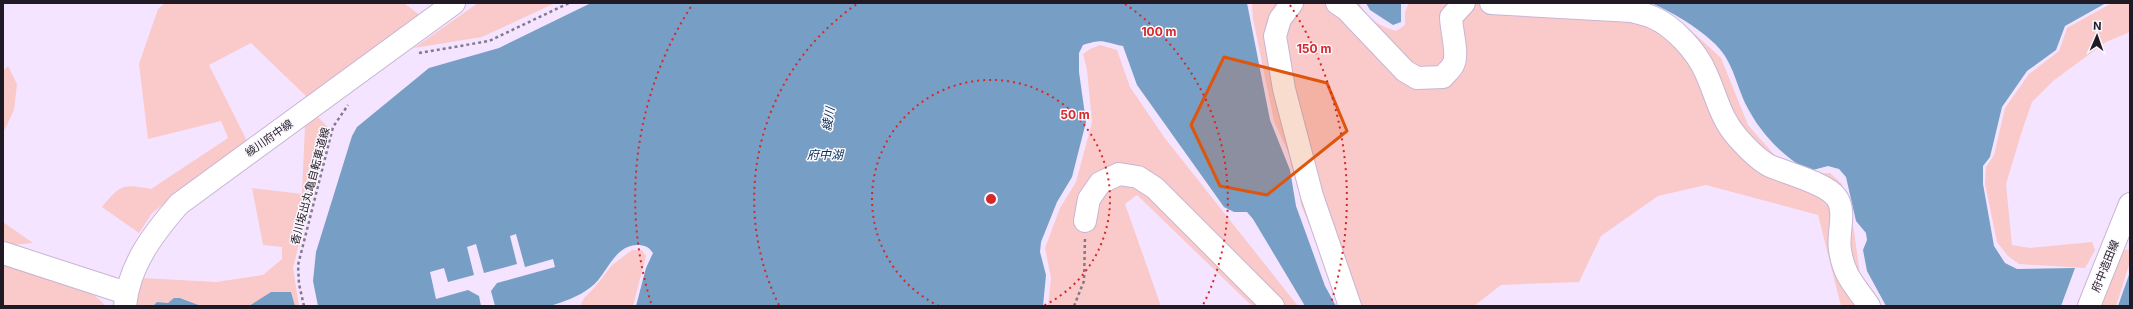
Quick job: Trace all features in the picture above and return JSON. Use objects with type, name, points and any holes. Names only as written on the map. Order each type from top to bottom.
[{"type":"street","name":"綾川府中線","points":[[125,300],[134,268],[147,242],[179,204],[454,3]]},
{"type":"street","points":[[1292,3],[1280,19],[1275,36],[1284,90],[1312,196],[1350,306]]},
{"type":"street","points":[[1337,3],[1346,9],[1405,70],[1417,78],[1443,77],[1454,64],[1455,46],[1451,29],[1451,17],[1464,3]]},
{"type":"street","points":[[1491,3],[1632,11],[1653,17],[1674,32],[1693,52],[1706,72],[1723,118],[1739,138],[1768,165],[1821,186],[1836,197],[1841,213],[1840,249],[1845,272],[1852,285],[1869,306]]},
{"type":"street","points":[[1085,221],[1089,199],[1100,183],[1119,174],[1138,177],[1155,188],[1273,306]]},
{"type":"street","name":"府中造田線","points":[[2089,306],[2130,204]]},
{"type":"street","points":[[3,253],[125,300]]},
{"type":"path","points":[[412,57],[419,53],[489,41],[569,3]]},
{"type":"path","name":"香川坂出丸亀自転車道線","points":[[304,306],[299,284],[298,266],[333,127],[350,101]]},
{"type":"path","points":[[1074,306],[1084,281],[1085,221]]},
{"type":"highlighted area","points":[[1224,57],[1327,83],[1347,131],[1267,195],[1220,186],[1191,125]]},
{"type":"shaded area","points":[[165,3],[404,3],[421,16],[308,98],[251,43],[209,65],[247,141],[152,213],[139,233],[102,207],[108,199],[118,190],[128,186],[151,189],[228,138],[221,121],[148,139],[139,64],[158,9]]},
{"type":"shaded area","points":[[478,3],[555,3],[482,37],[414,48]]},
{"type":"shaded area","points":[[1252,3],[1359,3],[1370,18],[1384,27],[1396,31],[1405,25],[1405,12],[1409,3],[1627,3],[1675,19],[1696,35],[1721,58],[1748,125],[1778,159],[1811,174],[1830,173],[1842,184],[1854,231],[1860,275],[1875,306],[1841,306],[1818,215],[1706,185],[1658,196],[1601,236],[1579,282],[1501,285],[1474,306],[1344,306],[1301,205],[1297,172],[1274,121],[1253,19]]},
{"type":"shaded area","points":[[2112,3],[2130,3],[2130,32],[2106,42],[2053,81],[2032,102],[2006,184],[2012,245],[2030,248],[2092,242],[2095,250],[2085,268],[2019,264],[2008,256],[1997,242],[1985,184],[1986,167],[1994,155],[2005,108],[2029,74],[2059,51],[2067,28]]},
{"type":"shaded area","points":[[1100,45],[1117,50],[1130,87],[1164,137],[1298,306],[1252,306],[1137,195],[1125,204],[1161,306],[1048,306],[1051,278],[1045,248],[1060,208],[1076,182],[1092,122],[1087,70],[1083,54]]},
{"type":"shaded area","points":[[8,66],[17,84],[14,110],[3,133],[3,71]]},
{"type":"shaded area","points":[[316,115],[328,127],[293,268],[299,306],[295,306],[291,292],[271,292],[249,306],[201,306],[181,298],[168,303],[157,302],[153,306],[136,306],[142,278],[216,282],[263,275],[282,259],[282,247],[263,245],[252,188],[302,194],[305,125]]},
{"type":"shaded area","points":[[3,222],[33,243],[13,245],[3,241]]},
{"type":"shaded area","points":[[2130,249],[2130,262],[2116,306],[2101,306],[2121,251]]},
{"type":"shaded area","points":[[632,250],[642,250],[646,256],[633,306],[580,306],[584,298],[612,265]]},
{"type":"shaded area","points":[[3,265],[43,275],[74,286],[99,299],[105,306],[3,306]]},
{"type":"water","name":"府中湖","points":[[591,3],[1247,3],[1270,120],[1290,170],[1296,206],[1325,286],[1336,306],[1305,306],[1253,219],[1247,212],[1234,212],[1224,207],[1137,85],[1123,46],[1100,41],[1083,45],[1079,53],[1079,72],[1086,122],[1072,177],[1057,202],[1041,242],[1040,252],[1046,275],[1043,306],[636,306],[646,268],[653,253],[650,249],[642,245],[637,245],[622,250],[611,262],[597,282],[586,291],[571,299],[549,306],[318,306],[313,281],[316,252],[352,136],[357,127],[429,68],[499,48]]},
{"type":"water","points":[[1366,3],[1401,3],[1401,22],[1393,25],[1370,10]]},
{"type":"water","points":[[1651,3],[2106,3],[2065,26],[2056,50],[2027,71],[2002,107],[1990,157],[1983,166],[1983,184],[1994,246],[2005,263],[2017,269],[2075,268],[2061,306],[1886,306],[1867,271],[1863,250],[1867,240],[1866,233],[1856,221],[1846,177],[1839,169],[1828,166],[1809,171],[1789,158],[1780,150],[1764,133],[1751,114],[1742,97],[1731,67],[1719,48],[1702,32],[1670,12]]},
{"type":"water","points":[[2130,272],[2130,306],[2118,306]]},
{"type":"water","points":[[271,292],[291,292],[295,306],[249,306]]},
{"type":"water","points":[[174,298],[180,298],[201,306],[153,306],[157,302],[168,303]]},
{"type":"pier","points":[[516,234],[525,267],[553,259],[555,267],[497,283],[491,291],[495,306],[481,306],[479,296],[468,290],[436,299],[430,272],[444,268],[448,282],[474,275],[467,247],[476,244],[484,273],[517,264],[510,236]]},
{"type":"water label","name":"綾川","points":[[828,119]]}]
